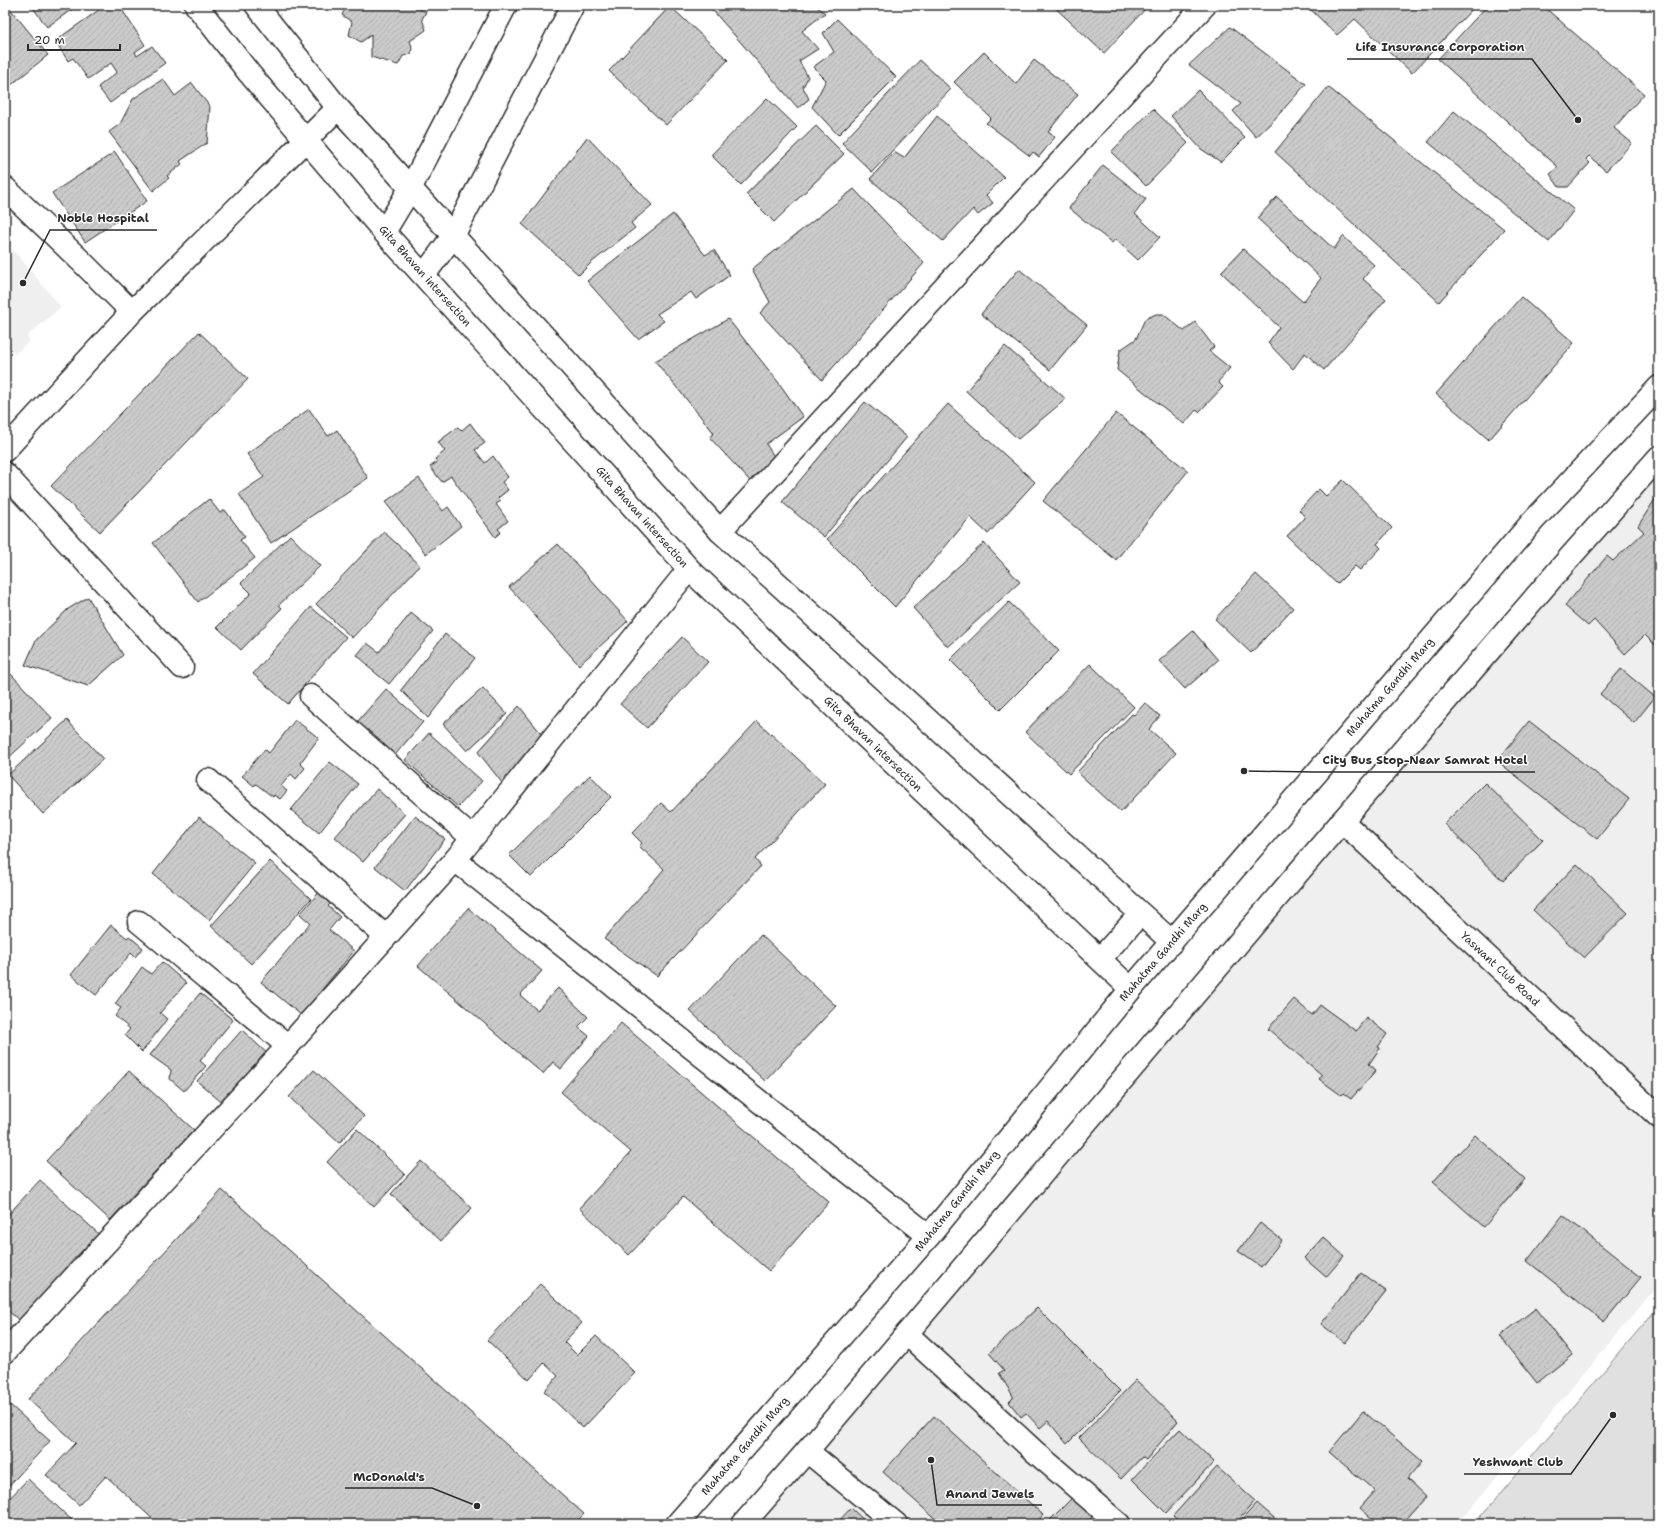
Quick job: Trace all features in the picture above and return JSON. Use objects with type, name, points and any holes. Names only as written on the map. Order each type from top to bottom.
[{"type":"street","name":"Gita Bhavan intersection","points":[[196,5],[249,73],[384,232],[689,569],[1131,989]]},
{"type":"street","points":[[256,5],[338,108],[720,531],[1172,942]]},
{"type":"street","points":[[384,232],[410,189],[506,5]]},
{"type":"street","points":[[424,275],[454,236],[573,5]]},
{"type":"street","points":[[720,531],[1206,5]]},
{"type":"street","points":[[5,450],[132,312],[338,108]]},
{"type":"street","points":[[5,188],[132,312]]},
{"type":"street","name":"Mahatma Gandhi Marg","points":[[677,1524],[929,1236],[1131,989],[1532,521],[1659,387]]},
{"type":"street","points":[[743,1524],[807,1452],[1342,821],[1570,556],[1659,458]]},
{"type":"street","points":[[5,474],[182,667]]},
{"type":"street","points":[[5,1352],[288,1046],[455,860],[689,569]]},
{"type":"street","points":[[311,696],[472,838]]},
{"type":"street","points":[[208,780],[386,936]]},
{"type":"street","name":"Yaswant Club Road","points":[[1342,821],[1659,1117]]},
{"type":"street","points":[[455,860],[929,1236]]},
{"type":"street","points":[[1100,959],[1140,914]]},
{"type":"street","points":[[139,922],[288,1046]]},
{"type":"street","points":[[906,1334],[1034,1450],[1119,1524]]},
{"type":"street","points":[[807,1452],[896,1524]]},
{"type":"shaded area","points":[[14,251],[61,307],[27,336],[30,341],[15,354],[11,349],[5,354],[5,258]]},
{"type":"shaded area","points":[[1659,454],[1659,1284],[1457,1524],[727,1524],[1487,640]]},
{"type":"shaded area","points":[[1659,1306],[1659,1524],[1474,1524]]},
{"type":"building","points":[[5,5],[7,5],[48,55],[5,90]]},
{"type":"building","points":[[31,5],[78,5],[47,27]]},
{"type":"building","points":[[106,5],[119,5],[145,45],[135,52],[137,56],[152,46],[165,63],[110,103],[98,87],[117,72],[111,63],[88,79],[73,58],[68,61],[56,42],[60,40],[59,38]]},
{"type":"building","points":[[347,5],[411,5],[426,12],[422,19],[426,30],[410,41],[412,47],[411,54],[403,56],[398,65],[371,57],[371,35],[361,42],[349,35],[352,22],[342,15]]},
{"type":"building","points":[[708,5],[815,5],[825,13],[802,31],[818,49],[799,61],[808,77],[803,87],[809,99],[798,108]]},
{"type":"building","points":[[1052,5],[1149,5],[1104,53]]},
{"type":"building","points":[[1306,5],[1476,5],[1412,73],[1355,19],[1337,35]]},
{"type":"building","points":[[1488,5],[1542,5],[1644,94],[1614,128],[1632,143],[1606,171],[1589,156],[1586,159],[1590,163],[1568,187],[1559,187],[1550,174],[1558,167],[1438,59]]},
{"type":"building","points":[[670,6],[728,60],[666,125],[609,71]]},
{"type":"building","points":[[837,19],[896,77],[838,135],[812,107],[826,80],[813,67],[834,52],[823,33]]},
{"type":"building","points":[[1230,27],[1306,84],[1272,122],[1256,137],[1233,111],[1241,104],[1189,65]]},
{"type":"building","points":[[984,52],[1016,84],[1034,60],[1078,94],[1048,132],[1055,137],[1039,157],[1033,152],[1030,156],[986,123],[991,118],[954,82]]},
{"type":"building","points":[[920,60],[951,89],[872,172],[842,143]]},
{"type":"building","points":[[163,79],[175,96],[192,83],[210,107],[207,143],[180,161],[182,164],[167,176],[169,178],[153,191],[109,132],[120,124],[133,99]]},
{"type":"building","points":[[1328,87],[1504,229],[1439,302],[1275,152]]},
{"type":"building","points":[[1198,90],[1245,138],[1221,162],[1201,149],[1171,116]]},
{"type":"building","points":[[767,98],[797,127],[741,185],[711,155]]},
{"type":"building","points":[[1153,109],[1188,143],[1146,186],[1111,152]]},
{"type":"building","points":[[1454,111],[1574,210],[1549,242],[1428,142]]},
{"type":"building","points":[[937,116],[1004,177],[986,195],[993,203],[978,215],[973,209],[943,241],[870,179],[894,152],[904,158]]},
{"type":"building","points":[[816,126],[844,154],[774,222],[746,194]]},
{"type":"building","points":[[587,137],[652,205],[631,223],[635,228],[591,263],[579,275],[522,224]]},
{"type":"building","points":[[115,152],[147,201],[85,242],[52,193]]},
{"type":"building","points":[[1103,165],[1146,199],[1135,214],[1160,237],[1138,260],[1115,239],[1112,243],[1069,208]]},
{"type":"building","points":[[854,189],[924,263],[822,380],[760,313],[770,302],[752,269]]},
{"type":"building","points":[[1277,197],[1334,249],[1343,236],[1374,265],[1363,279],[1386,299],[1324,370],[1305,353],[1293,369],[1268,343],[1279,327],[1221,272],[1243,249],[1303,302],[1321,278],[1257,218]]},
{"type":"building","points":[[673,214],[705,255],[714,250],[730,275],[696,299],[691,292],[657,314],[664,321],[638,339],[587,281]]},
{"type":"building","points":[[1019,269],[1087,325],[1050,370],[981,314]]},
{"type":"building","points":[[1521,297],[1574,343],[1489,440],[1436,394]]},
{"type":"building","points":[[1156,314],[1163,314],[1184,331],[1195,322],[1214,347],[1209,351],[1230,368],[1218,382],[1223,387],[1199,412],[1196,410],[1184,424],[1117,370],[1120,350],[1136,339],[1145,319]]},
{"type":"building","points":[[728,319],[779,383],[803,417],[766,444],[775,458],[750,481],[710,438],[714,433],[655,361]]},
{"type":"building","points":[[199,332],[248,379],[100,532],[51,486]]},
{"type":"building","points":[[1005,346],[1066,399],[1018,439],[966,391]]},
{"type":"building","points":[[865,402],[907,437],[824,537],[782,502]]},
{"type":"building","points":[[948,404],[1035,482],[988,534],[970,517],[895,607],[827,539]]},
{"type":"building","points":[[309,409],[328,436],[337,430],[368,478],[271,543],[239,494],[264,477],[247,454]]},
{"type":"building","points":[[1116,413],[1188,471],[1116,560],[1043,501]]},
{"type":"building","points":[[470,423],[485,443],[475,450],[485,463],[493,456],[508,477],[502,482],[508,490],[498,498],[501,501],[496,504],[508,521],[498,529],[501,532],[495,537],[451,476],[442,482],[430,467],[437,462],[435,459],[445,451],[438,442],[458,427],[461,431]]},
{"type":"building","points":[[419,478],[443,511],[448,507],[461,526],[426,554],[385,502]]},
{"type":"building","points":[[1343,480],[1392,528],[1377,544],[1381,548],[1360,570],[1355,566],[1337,584],[1287,536],[1305,517],[1299,510],[1319,489],[1326,496]]},
{"type":"building","points":[[1659,493],[1659,649],[1645,635],[1625,654],[1594,620],[1588,626],[1565,606],[1607,556],[1613,561],[1644,532],[1638,526]]},
{"type":"building","points":[[209,499],[220,513],[225,510],[245,537],[240,540],[255,558],[198,602],[153,543]]},
{"type":"building","points":[[384,532],[420,565],[352,638],[316,604]]},
{"type":"building","points":[[290,535],[320,566],[279,605],[282,608],[241,650],[217,627],[251,593],[241,583]]},
{"type":"building","points":[[984,543],[1020,582],[948,647],[913,608]]},
{"type":"building","points":[[558,544],[628,621],[579,665],[509,587]]},
{"type":"building","points":[[1256,574],[1293,608],[1251,653],[1215,619]]},
{"type":"building","points":[[88,597],[123,655],[88,686],[25,665],[36,640],[68,609]]},
{"type":"building","points":[[1009,602],[1059,651],[1000,710],[950,660]]},
{"type":"building","points":[[311,607],[346,637],[288,704],[253,674]]},
{"type":"building","points":[[411,613],[433,631],[389,684],[367,666],[368,665],[357,655],[367,643],[379,652]]},
{"type":"building","points":[[1193,631],[1218,660],[1185,689],[1159,661]]},
{"type":"building","points":[[445,634],[475,658],[428,718],[401,690]]},
{"type":"building","points":[[682,637],[708,662],[647,728],[620,704]]},
{"type":"building","points":[[1090,664],[1134,707],[1069,774],[1025,732]]},
{"type":"building","points":[[1621,669],[1655,697],[1634,723],[1600,694]]},
{"type":"building","points":[[11,674],[52,718],[5,761],[5,680]]},
{"type":"building","points":[[483,688],[507,714],[467,751],[443,724]]},
{"type":"building","points":[[386,689],[423,722],[395,755],[357,722]]},
{"type":"building","points":[[1145,703],[1160,716],[1149,729],[1176,753],[1121,812],[1077,772],[1132,714],[1134,715]]},
{"type":"building","points":[[519,706],[544,737],[503,784],[478,752]]},
{"type":"building","points":[[67,720],[103,759],[43,814],[8,775]]},
{"type":"building","points":[[295,720],[319,738],[300,763],[305,768],[296,779],[291,774],[281,786],[287,791],[280,799],[274,795],[273,797],[256,784],[254,786],[242,776],[265,749],[269,753]]},
{"type":"building","points":[[757,721],[825,784],[755,859],[761,866],[657,976],[604,939],[664,869],[639,846],[642,843],[632,833],[661,803],[671,812]]},
{"type":"building","points":[[1529,721],[1629,799],[1597,839],[1497,761]]},
{"type":"building","points":[[429,733],[482,781],[458,807],[405,760]]},
{"type":"building","points":[[330,762],[358,784],[319,833],[291,810]]},
{"type":"building","points":[[590,775],[611,797],[531,877],[509,855]]},
{"type":"building","points":[[1485,783],[1543,840],[1503,881],[1444,824]]},
{"type":"building","points":[[377,789],[405,814],[363,862],[335,837]]},
{"type":"building","points":[[415,816],[445,839],[405,891],[375,867]]},
{"type":"building","points":[[199,817],[255,863],[209,920],[153,874]]},
{"type":"building","points":[[270,861],[311,899],[251,964],[211,926]]},
{"type":"building","points":[[1577,864],[1628,913],[1584,958],[1533,910]]},
{"type":"building","points":[[322,889],[334,900],[328,906],[340,917],[329,930],[354,951],[301,1015],[261,982],[310,923],[300,914]]},
{"type":"building","points":[[468,908],[542,971],[520,995],[537,1010],[558,988],[588,1017],[578,1027],[589,1036],[561,1069],[553,1062],[543,1074],[418,966]]},
{"type":"building","points":[[111,925],[127,938],[129,936],[143,948],[135,957],[131,953],[96,995],[71,975]]},
{"type":"building","points":[[761,935],[836,1006],[765,1081],[690,1011]]},
{"type":"building","points":[[162,962],[186,983],[160,1013],[167,1019],[142,1052],[125,1035],[130,1029],[115,1016],[121,1008],[115,1004],[142,967],[151,974]]},
{"type":"building","points":[[200,993],[233,1020],[200,1061],[206,1066],[184,1091],[170,1079],[171,1070],[150,1055]]},
{"type":"building","points":[[1294,999],[1312,1015],[1320,1005],[1356,1031],[1366,1017],[1387,1034],[1378,1047],[1380,1048],[1369,1064],[1376,1070],[1351,1099],[1343,1093],[1341,1095],[1319,1079],[1322,1075],[1268,1029]]},
{"type":"building","points":[[621,1023],[829,1202],[769,1271],[683,1197],[629,1255],[579,1208],[631,1152],[561,1092]]},
{"type":"building","points":[[242,1030],[272,1058],[228,1108],[197,1081]]},
{"type":"building","points":[[314,1070],[364,1116],[339,1143],[289,1097]]},
{"type":"building","points":[[129,1071],[194,1130],[110,1220],[46,1161]]},
{"type":"building","points":[[357,1129],[405,1174],[374,1207],[327,1162]]},
{"type":"building","points":[[1475,1135],[1525,1179],[1484,1227],[1433,1182]]},
{"type":"building","points":[[421,1161],[472,1208],[441,1241],[391,1194]]},
{"type":"building","points":[[40,1180],[101,1236],[22,1323],[5,1308],[5,1218]]},
{"type":"building","points":[[222,1190],[584,1514],[574,1524],[158,1524],[106,1476],[79,1505],[46,1475],[76,1443],[28,1399]]},
{"type":"building","points":[[1563,1215],[1641,1277],[1604,1322],[1527,1261]]},
{"type":"building","points":[[1260,1223],[1282,1240],[1261,1267],[1238,1251]]},
{"type":"building","points":[[1323,1237],[1344,1256],[1326,1277],[1304,1258]]},
{"type":"building","points":[[1361,1273],[1386,1291],[1345,1343],[1321,1324]]},
{"type":"building","points":[[540,1284],[582,1323],[564,1342],[577,1355],[596,1336],[635,1373],[583,1428],[544,1391],[558,1376],[544,1363],[529,1380],[487,1340]]},
{"type":"building","points":[[1037,1308],[1120,1391],[1067,1444],[1048,1421],[1040,1428],[1026,1413],[1021,1417],[1009,1402],[1013,1396],[999,1373],[1004,1370],[989,1353]]},
{"type":"building","points":[[1536,1308],[1572,1355],[1537,1383],[1500,1336]]},
{"type":"building","points":[[1136,1380],[1178,1421],[1146,1460],[1142,1457],[1121,1479],[1079,1438]]},
{"type":"building","points":[[8,1403],[50,1441],[5,1490],[5,1407]]},
{"type":"building","points":[[1363,1411],[1422,1461],[1407,1479],[1426,1497],[1402,1524],[1378,1524],[1360,1508],[1375,1491],[1329,1452]]},
{"type":"building","points":[[934,1416],[1043,1515],[1035,1524],[941,1524],[883,1472]]},
{"type":"building","points":[[1180,1429],[1214,1462],[1166,1513],[1132,1479]]},
{"type":"building","points":[[1217,1467],[1255,1501],[1235,1524],[1182,1524],[1173,1516]]},
{"type":"building","points":[[28,1479],[76,1524],[5,1524],[5,1503]]},
{"type":"building","points":[[1072,1498],[1092,1517],[1085,1524],[1046,1524]]},
{"type":"building","points":[[1257,1503],[1281,1524],[1238,1524]]},
{"type":"building","points":[[851,1508],[868,1524],[836,1524]]},
{"type":"place","name":"Life Insurance Corporation","points":[[1578,120]]},
{"type":"place","name":"Noble Hospital","points":[[23,283]]},
{"type":"place","name":"City Bus Stop-Near Samrat Hotel","points":[[1244,771]]},
{"type":"place","name":"Yeshwant Club","points":[[1613,1415]]},
{"type":"place","name":"Anand Jewels","points":[[931,1460]]},
{"type":"place","name":"McDonald's","points":[[477,1506]]}]
